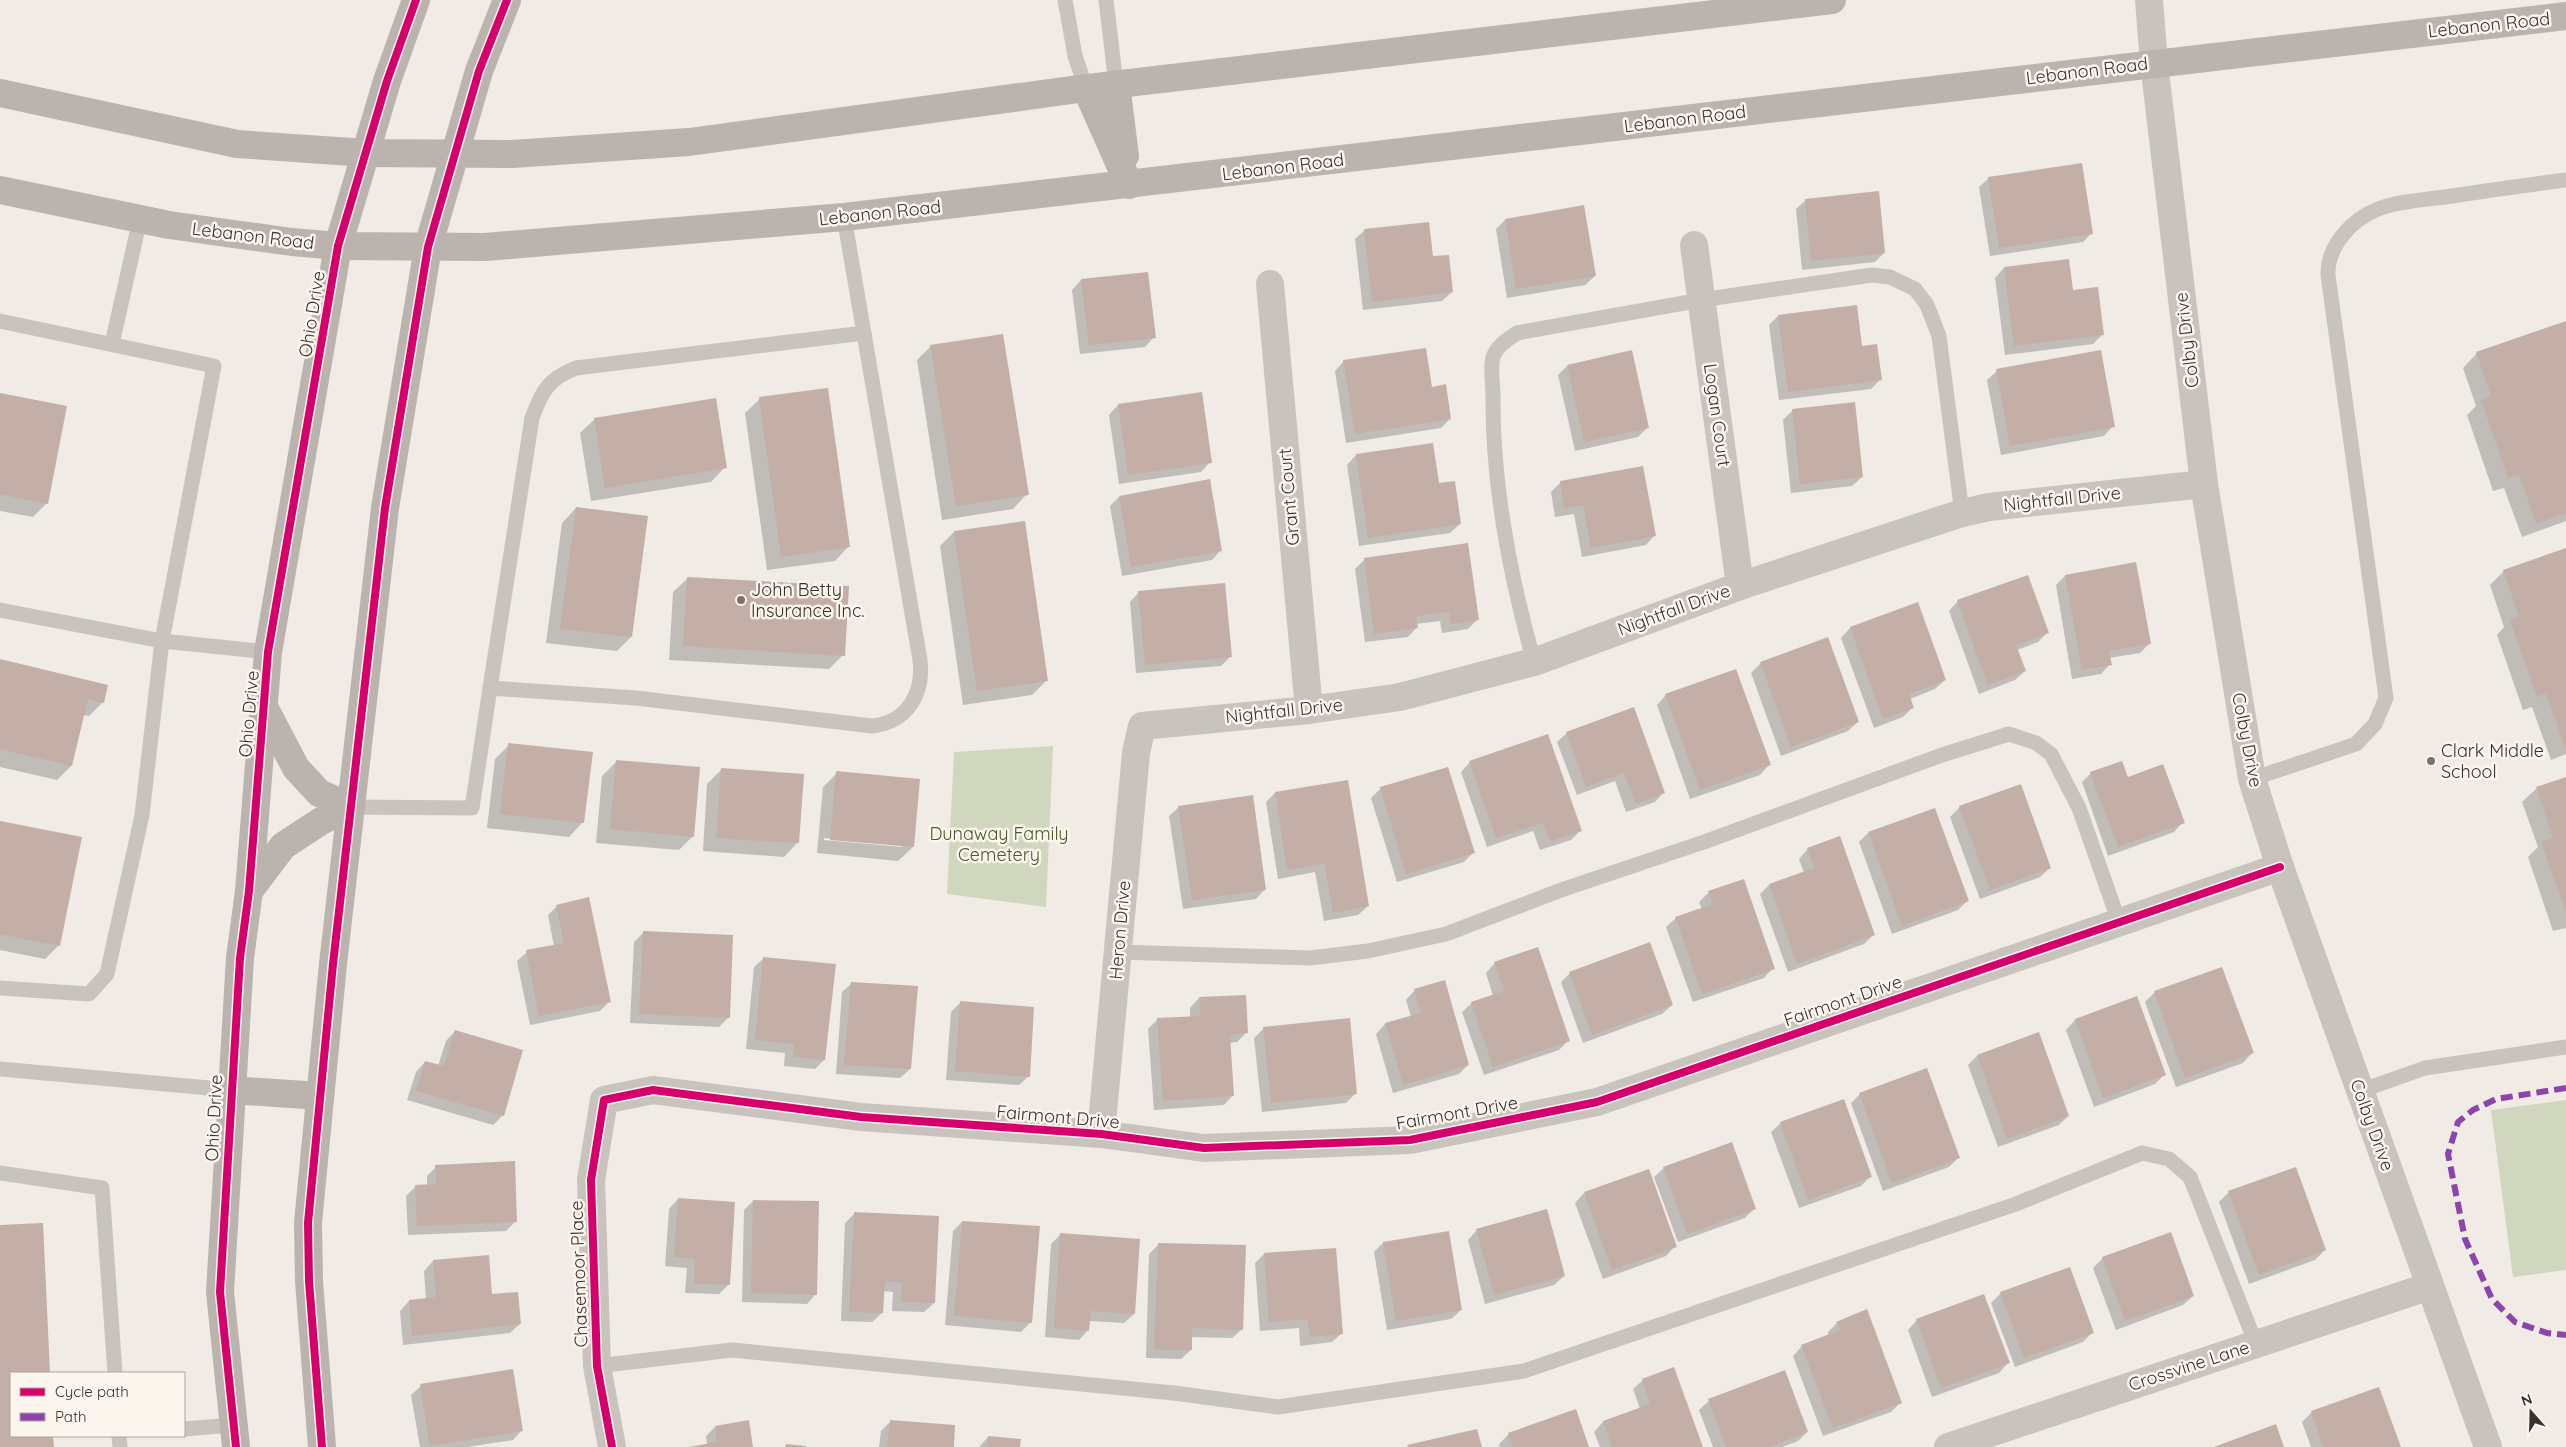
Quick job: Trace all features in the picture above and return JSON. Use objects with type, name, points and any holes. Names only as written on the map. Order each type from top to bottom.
[{"type":"main road","name":"Ohio Drive","points":[[234,1436],[220,1292],[240,958],[249,891],[268,652],[338,246],[387,81],[416,0]]},
{"type":"main road","points":[[322,1447],[309,1281],[308,1223],[351,808],[386,508],[428,248],[457,153],[479,71],[507,0]]},
{"type":"main road","points":[[0,93],[237,144],[366,153],[512,154],[689,142],[1116,84],[1832,0]]},
{"type":"main road","name":"Lebanon Road","points":[[0,190],[188,228],[338,246],[428,248],[494,246],[844,217],[2566,16]]},
{"type":"main road","points":[[1116,84],[1129,185]]},
{"type":"main road","points":[[1086,88],[1129,185]]},
{"type":"main road","points":[[264,707],[296,768],[319,793],[351,808]]},
{"type":"main road","points":[[249,891],[283,846],[321,821],[351,808]]},
{"type":"main road","points":[[231,1090],[320,1096]]},
{"type":"street","name":"Colby Drive","points":[[2149,0],[2154,63],[2204,484],[2252,779],[2280,867],[2488,1447]]},
{"type":"street","name":"Logan Court","points":[[1694,245],[1740,586]]},
{"type":"street","name":"Grant Court","points":[[1270,284],[1308,710]]},
{"type":"street","name":"Nightfall Drive","points":[[1142,726],[1308,710],[1400,698],[1534,662],[1740,586],[1962,513],[1989,507],[2204,484]]},
{"type":"street","name":"Heron Drive","points":[[1101,1134],[1136,753],[1142,726]]},
{"type":"street","name":"Fairmont Drive","points":[[604,1100],[653,1090],[861,1117],[1101,1134],[1204,1148],[1410,1140],[1597,1102],[2280,867]]},
{"type":"street","name":"Chasemoor Place","points":[[604,1100],[591,1180],[597,1366],[612,1447]]},
{"type":"street","name":"Crossvine Lane","points":[[1948,1447],[2430,1286]]},
{"type":"lane","points":[[1064,0],[1075,56],[1086,88]]},
{"type":"lane","points":[[1106,0],[1116,84]]},
{"type":"lane","points":[[2252,779],[2356,744],[2375,724],[2386,698],[2328,275],[2328,262],[2335,246],[2363,217],[2393,204],[2566,180]]},
{"type":"lane","points":[[490,688],[636,698],[858,726],[880,725],[905,712],[919,690],[921,666],[844,217]]},
{"type":"lane","points":[[112,344],[140,219]]},
{"type":"lane","points":[[1534,662],[1508,556],[1499,494],[1493,412],[1493,358],[1502,343],[1517,333],[1701,300],[1872,275],[1890,278],[1915,289],[1927,304],[1939,336],[1962,513]]},
{"type":"lane","points":[[0,321],[214,366],[162,641],[142,815],[107,974],[89,994],[0,988]]},
{"type":"lane","points":[[351,808],[472,808],[532,418],[540,397],[557,375],[576,368],[864,333]]},
{"type":"lane","points":[[0,610],[162,641],[268,652]]},
{"type":"lane","points":[[1118,952],[1310,958],[1368,951],[1446,934],[1564,889],[1704,842],[1942,755],[2008,734],[2036,742],[2051,754],[2078,808],[2119,922]]},
{"type":"lane","points":[[2360,1091],[2425,1068],[2566,1047]]},
{"type":"lane","points":[[0,1069],[231,1090]]},
{"type":"lane","points":[[597,1366],[732,1350],[1174,1393],[1278,1407],[1524,1371],[2016,1204],[2142,1153],[2169,1159],[2190,1177],[2256,1344]]},
{"type":"lane","points":[[0,1174],[102,1188],[115,1372]]},
{"type":"lane","points":[[185,1429],[234,1436]]},
{"type":"green space","name":"Dunaway Family Cemetery","points":[[1053,746],[1046,907],[947,894],[954,752]]},
{"type":"green space","points":[[2566,1100],[2566,1270],[2513,1277],[2491,1110]]},
{"type":"building","points":[[2082,163],[2093,234],[1999,248],[1988,177]]},
{"type":"building","points":[[1879,191],[1885,253],[1811,261],[1805,199]]},
{"type":"building","points":[[1584,205],[1596,276],[1516,289],[1505,219]]},
{"type":"building","points":[[1429,222],[1433,256],[1449,255],[1453,292],[1372,302],[1364,229]]},
{"type":"building","points":[[2069,259],[2073,290],[2098,287],[2104,335],[2014,346],[2004,267]]},
{"type":"building","points":[[1148,272],[1156,338],[1089,345],[1081,279]]},
{"type":"building","points":[[1857,305],[1862,346],[1877,344],[1882,380],[1788,392],[1778,315]]},
{"type":"building","points":[[2566,321],[2566,513],[2536,523],[2519,474],[2508,478],[2481,400],[2491,396],[2476,352]]},
{"type":"building","points":[[1003,334],[1029,495],[956,506],[930,345]]},
{"type":"building","points":[[1426,348],[1432,387],[1446,384],[1451,419],[1355,434],[1343,360]]},
{"type":"building","points":[[1632,350],[1649,428],[1584,442],[1567,365]]},
{"type":"building","points":[[2101,350],[2115,427],[2010,446],[1996,369]]},
{"type":"building","points":[[828,388],[850,547],[781,557],[759,397]]},
{"type":"building","points":[[1202,392],[1212,463],[1128,475],[1118,404]]},
{"type":"building","points":[[0,393],[67,406],[48,504],[0,494]]},
{"type":"building","points":[[716,398],[727,468],[605,488],[594,418]]},
{"type":"building","points":[[1855,402],[1863,477],[1800,484],[1792,409]]},
{"type":"building","points":[[1433,443],[1439,483],[1455,481],[1461,524],[1368,538],[1356,454]]},
{"type":"building","points":[[1643,466],[1656,536],[1591,548],[1583,505],[1564,509],[1560,481]]},
{"type":"building","points":[[1210,479],[1222,551],[1131,567],[1119,496]]},
{"type":"building","points":[[576,507],[648,516],[632,637],[560,629]]},
{"type":"building","points":[[1025,521],[1048,681],[977,691],[954,531]]},
{"type":"building","points":[[1468,543],[1479,620],[1451,624],[1449,612],[1416,616],[1418,628],[1374,634],[1364,558]]},
{"type":"building","points":[[2566,548],[2566,749],[2546,693],[2537,697],[2510,620],[2519,616],[2503,570]]},
{"type":"building","points":[[2136,562],[2151,644],[2109,651],[2112,665],[2082,670],[2065,575]]},
{"type":"building","points":[[2028,575],[2049,633],[2016,645],[2026,671],[1988,685],[1957,600]]},
{"type":"building","points":[[687,577],[849,586],[845,656],[683,646]]},
{"type":"building","points":[[1225,583],[1232,657],[1145,665],[1138,591]]},
{"type":"building","points":[[1918,602],[1946,680],[1909,694],[1914,708],[1883,719],[1850,627]]},
{"type":"building","points":[[1828,637],[1859,722],[1791,747],[1760,662]]},
{"type":"building","points":[[0,659],[108,685],[104,703],[88,699],[72,766],[0,749]]},
{"type":"building","points":[[1736,669],[1771,765],[1700,790],[1665,694]]},
{"type":"building","points":[[1634,707],[1665,793],[1636,804],[1624,773],[1586,787],[1566,732]]},
{"type":"building","points":[[1548,734],[1582,831],[1550,841],[1543,823],[1496,838],[1469,761]]},
{"type":"building","points":[[508,743],[593,752],[584,823],[500,814]]},
{"type":"building","points":[[616,760],[700,767],[694,837],[610,829]]},
{"type":"building","points":[[2122,761],[2128,777],[2163,764],[2185,823],[2118,847],[2090,772]]},
{"type":"building","points":[[1448,767],[1475,853],[1406,874],[1380,787]]},
{"type":"building","points":[[721,768],[804,774],[799,843],[716,838]]},
{"type":"building","points":[[836,771],[920,779],[914,847],[830,840]]},
{"type":"building","points":[[2566,777],[2566,912],[2541,842],[2553,838],[2536,787]]},
{"type":"building","points":[[1348,780],[1369,906],[1333,913],[1324,863],[1287,870],[1275,792]]},
{"type":"building","points":[[2021,784],[2051,868],[1990,890],[1959,806]]},
{"type":"building","points":[[1253,795],[1266,890],[1192,900],[1178,806]]},
{"type":"building","points":[[1935,808],[1969,901],[1902,926],[1868,832]]},
{"type":"building","points":[[0,821],[82,837],[60,946],[0,934]]},
{"type":"building","points":[[1840,836],[1875,935],[1797,964],[1769,884],[1814,868],[1807,848]]},
{"type":"building","points":[[1744,879],[1775,969],[1702,994],[1675,917],[1713,904],[1708,891]]},
{"type":"building","points":[[589,897],[611,1002],[539,1016],[526,950],[564,943],[556,905]]},
{"type":"building","points":[[643,931],[733,935],[730,1018],[639,1014]]},
{"type":"building","points":[[1650,942],[1673,1005],[1592,1035],[1569,972]]},
{"type":"building","points":[[1538,947],[1570,1041],[1493,1067],[1471,1002],[1504,991],[1494,962]]},
{"type":"building","points":[[763,957],[836,964],[825,1060],[793,1057],[794,1044],[755,1040]]},
{"type":"building","points":[[2222,967],[2254,1053],[2185,1078],[2154,991]]},
{"type":"building","points":[[1445,980],[1469,1065],[1403,1085],[1385,1023],[1421,1013],[1414,989]]},
{"type":"building","points":[[851,982],[918,986],[911,1069],[844,1065]]},
{"type":"building","points":[[1246,995],[1248,1033],[1230,1035],[1234,1096],[1163,1101],[1157,1018],[1200,1016],[1199,997]]},
{"type":"building","points":[[2137,996],[2166,1075],[2103,1098],[2075,1019]]},
{"type":"building","points":[[960,1001],[1034,1007],[1030,1077],[955,1071]]},
{"type":"building","points":[[1350,1018],[1357,1094],[1271,1103],[1263,1027]]},
{"type":"building","points":[[455,1030],[523,1050],[504,1116],[416,1091],[425,1061],[444,1066]]},
{"type":"building","points":[[2039,1032],[2069,1116],[2007,1139],[1977,1055]]},
{"type":"building","points":[[1927,1068],[1960,1158],[1892,1183],[1859,1093]]},
{"type":"building","points":[[1844,1099],[1872,1177],[1808,1200],[1780,1122]]},
{"type":"building","points":[[1732,1142],[1756,1209],[1687,1234],[1663,1167]]},
{"type":"building","points":[[515,1161],[517,1222],[417,1226],[415,1185],[436,1184],[435,1165]]},
{"type":"building","points":[[2296,1167],[2326,1250],[2259,1275],[2228,1191]]},
{"type":"building","points":[[1649,1169],[1677,1247],[1612,1270],[1584,1192]]},
{"type":"building","points":[[678,1198],[735,1202],[730,1285],[694,1284],[695,1259],[674,1257]]},
{"type":"building","points":[[753,1200],[819,1201],[817,1295],[751,1293]]},
{"type":"building","points":[[1547,1209],[1565,1276],[1494,1295],[1476,1229]]},
{"type":"building","points":[[854,1212],[939,1216],[935,1303],[901,1302],[902,1283],[885,1281],[883,1313],[849,1312]]},
{"type":"building","points":[[962,1221],[1040,1226],[1032,1323],[954,1316]]},
{"type":"building","points":[[43,1223],[50,1372],[10,1372],[10,1437],[53,1437],[54,1447],[0,1447],[0,1225]]},
{"type":"building","points":[[1449,1231],[1462,1310],[1396,1321],[1383,1242]]},
{"type":"building","points":[[2171,1232],[2194,1296],[2125,1321],[2102,1257]]},
{"type":"building","points":[[1060,1233],[1140,1239],[1135,1314],[1091,1311],[1089,1331],[1054,1328]]},
{"type":"building","points":[[1158,1243],[1246,1245],[1243,1330],[1192,1328],[1192,1350],[1154,1350]]},
{"type":"building","points":[[1336,1248],[1343,1334],[1309,1337],[1308,1319],[1269,1322],[1264,1253]]},
{"type":"building","points":[[489,1255],[492,1294],[518,1292],[521,1324],[412,1336],[409,1300],[436,1297],[433,1260]]},
{"type":"building","points":[[2070,1267],[2094,1333],[2024,1358],[2000,1292]]},
{"type":"building","points":[[1984,1294],[2010,1363],[1941,1388],[1916,1319]]},
{"type":"building","points":[[1867,1309],[1902,1403],[1833,1428],[1801,1345],[1840,1330],[1836,1322]]},
{"type":"building","points":[[1674,1367],[1703,1447],[1612,1447],[1603,1421],[1650,1404],[1642,1379]]},
{"type":"building","points":[[513,1369],[523,1431],[430,1446],[420,1384]]},
{"type":"building","points":[[1785,1370],[1808,1432],[1769,1447],[1726,1447],[1708,1399]]},
{"type":"building","points":[[2379,1387],[2401,1447],[2323,1447],[2311,1411]]},
{"type":"building","points":[[1576,1409],[1589,1447],[1513,1447],[1508,1433]]},
{"type":"building","points":[[749,1420],[753,1447],[689,1447],[717,1442],[715,1426]]},
{"type":"building","points":[[890,1420],[955,1425],[954,1447],[887,1447]]},
{"type":"building","points":[[2276,1424],[2284,1447],[2214,1447]]},
{"type":"building","points":[[1477,1429],[1482,1447],[1408,1447],[1407,1445]]},
{"type":"building","points":[[988,1436],[1021,1439],[1020,1447],[987,1447]]},
{"type":"building","points":[[786,1444],[806,1446],[806,1447],[785,1447]]},
{"type":"marked path","points":[[2566,1088],[2496,1099],[2473,1110],[2458,1122],[2448,1154],[2465,1239],[2492,1299],[2515,1322],[2547,1333],[2566,1335]]},
{"type":"cycle path","points":[[236,1447],[220,1292],[240,958],[249,891],[268,652],[338,246],[387,81],[416,0]]},
{"type":"cycle path","points":[[322,1447],[309,1281],[308,1223],[333,964],[385,508],[428,247],[479,71],[507,0]]},
{"type":"cycle path","points":[[612,1447],[597,1366],[591,1180],[604,1100],[653,1090],[861,1117],[1101,1134],[1204,1148],[1410,1140],[1597,1102],[2280,867]]},
{"type":"place","name":"John Betty Insurance Inc.","points":[[741,600]]},
{"type":"place","name":"Clark Middle School","points":[[2431,761]]}]
